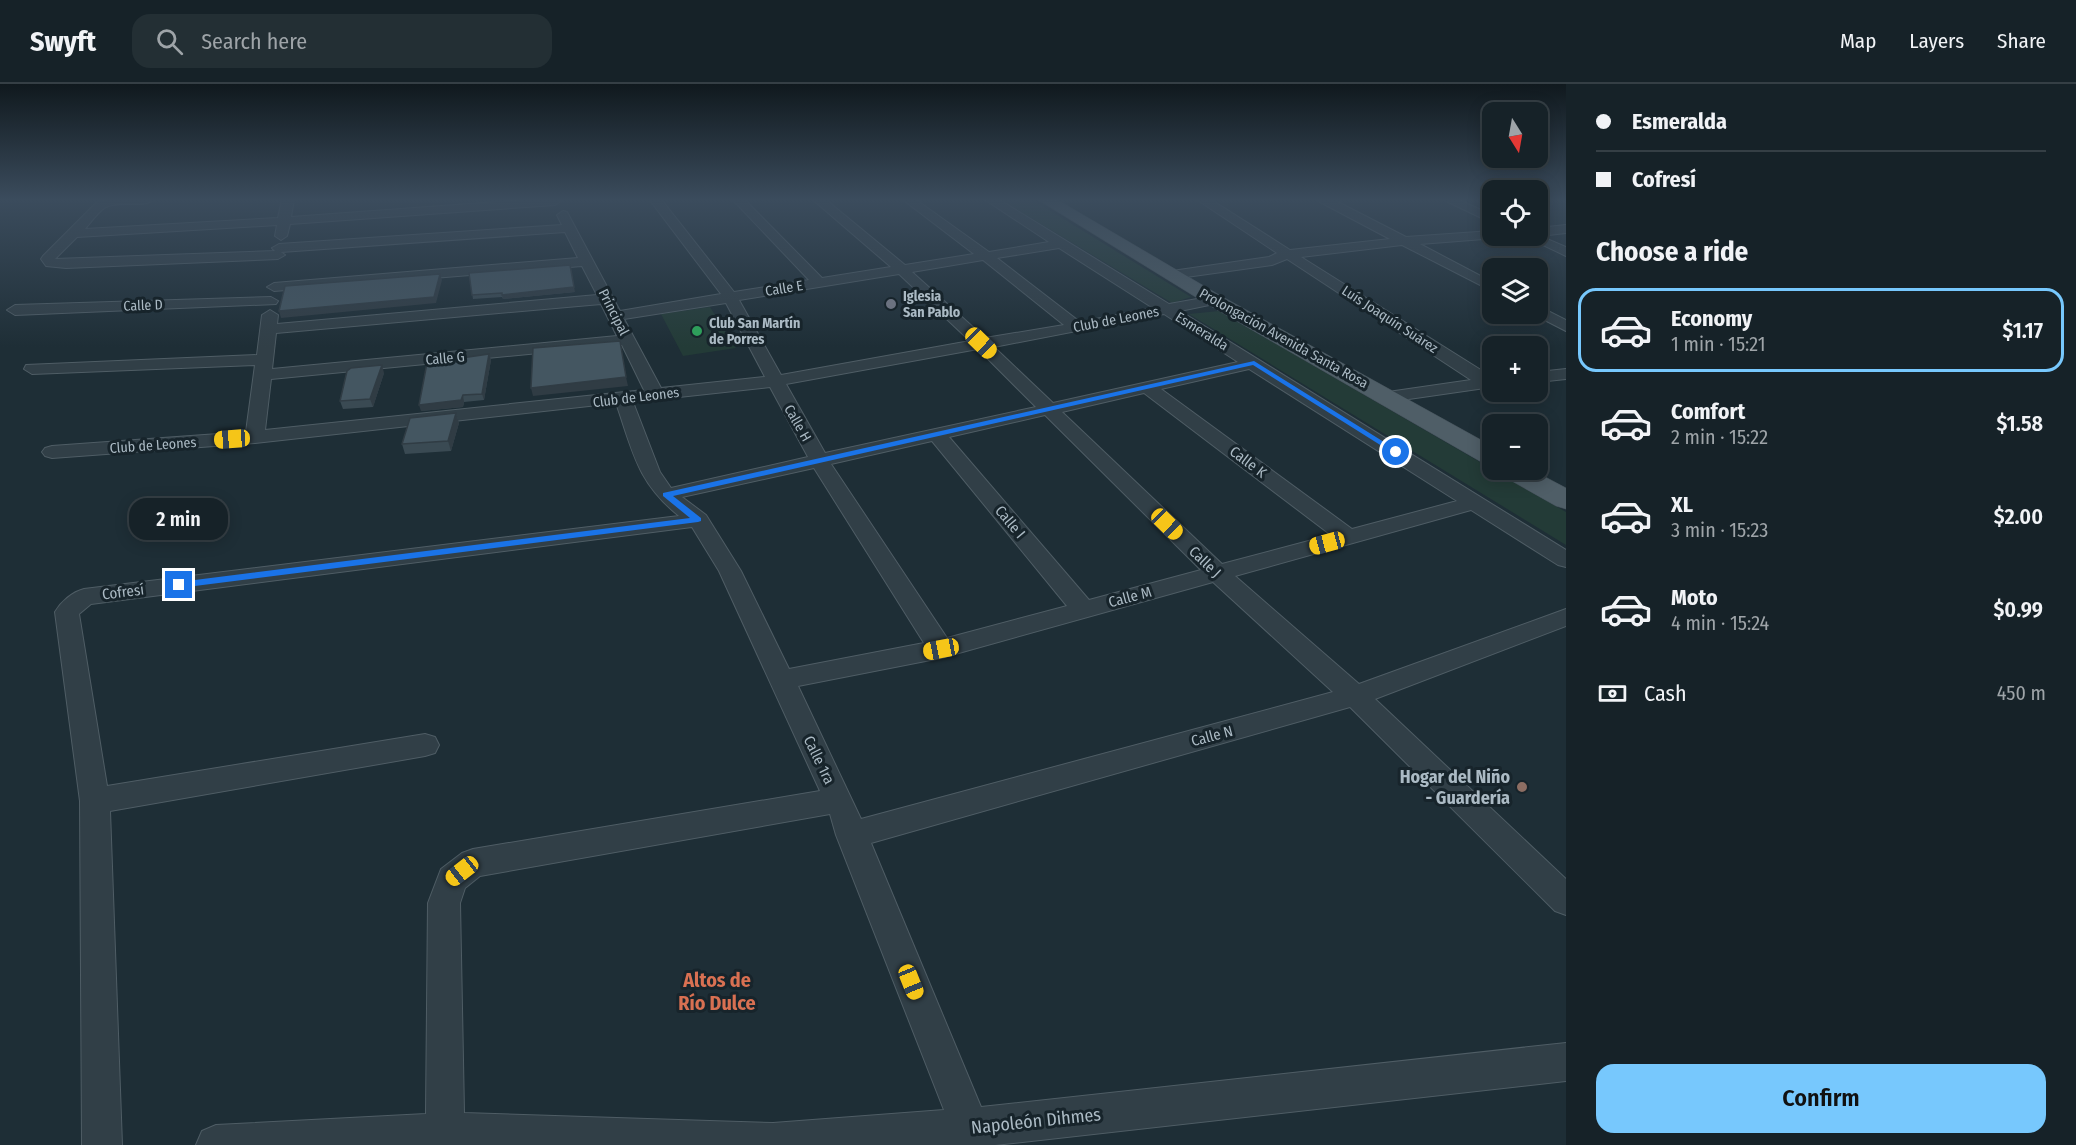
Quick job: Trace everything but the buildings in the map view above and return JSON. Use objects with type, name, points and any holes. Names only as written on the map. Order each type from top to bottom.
[{"type":"main road","name":"Prolongación Avenida Santa Rosa","points":[[1128,249],[1214,300],[1482,451]]},
{"type":"main road","points":[[1531,480],[1566,500]]},
{"type":"street","points":[[58,249],[48,259],[51,263],[276,272],[433,249]]},
{"type":"street","points":[[255,437],[280,249]]},
{"type":"street","name":"Principal","points":[[582,249],[655,394]]},
{"type":"street","name":"Calle H","points":[[693,249],[730,297],[819,460],[941,649]]},
{"type":"street","points":[[786,249],[819,283]]},
{"type":"street","name":"Calle J","points":[[877,249],[981,343],[1217,573],[1355,696],[1566,900]]},
{"type":"street","points":[[976,249],[1077,327]]},
{"type":"street","name":"Calle E","points":[[615,316],[1032,249]]},
{"type":"street","name":"Esmeralda","points":[[1067,249],[1477,502],[1566,560]]},
{"type":"street","name":"Luís Joaquín Suárez","points":[[1279,249],[1482,377]]},
{"type":"street","points":[[1172,275],[1272,261],[1287,254],[1337,249]]},
{"type":"street","points":[[1419,249],[1482,282]]},
{"type":"street","name":"Calle D","points":[[15,310],[276,272],[588,261]]},
{"type":"street","points":[[269,329],[607,299]]},
{"type":"street","name":"Club de Leones","points":[[52,452],[255,437],[774,381],[1214,300]]},
{"type":"street","points":[[1548,316],[1566,326]]},
{"type":"street","name":"Calle G","points":[[32,369],[264,368],[628,340]]},
{"type":"street","points":[[666,495],[1254,363]]},
{"type":"street","points":[[1548,376],[1566,374]]},
{"type":"street","points":[[1388,397],[1482,383]]},
{"type":"street","name":"Calle K","points":[[1147,387],[1348,537]]},
{"type":"street","name":"Calle 1ra","points":[[623,399],[650,472],[666,495],[698,520],[730,571],[839,800],[973,1137]]},
{"type":"street","name":"Calle I","points":[[936,434],[1084,610]]},
{"type":"street","name":"Calle M","points":[[781,680],[941,649],[1477,502]]},
{"type":"street","name":"Cofresí","points":[[95,801],[67,612],[84,597],[698,520]]},
{"type":"street","name":"Calle N","points":[[851,835],[1355,696],[1566,617]]},
{"type":"street","points":[[102,1145],[95,801],[425,745]]},
{"type":"street","points":[[445,1132],[444,903],[452,879],[473,863],[839,800]]},
{"type":"street","name":"Napoleón Dihmes","points":[[216,1145],[445,1132],[773,1144],[973,1137],[1566,1062]]},
{"type":"green space","points":[[1082,249],[1112,249],[1191,297],[1172,303]]},
{"type":"green space","name":"Club San Martín de Porres","points":[[710,307],[736,348],[683,356],[661,314]]},
{"type":"green space","points":[[1219,311],[1482,463],[1482,480],[1511,480],[1566,512],[1566,545],[1189,314]]},
{"type":"place","name":"Iglesia San Pablo","points":[[891,304]]},
{"type":"place","name":"Club San Martín de Porres","points":[[697,331]]},
{"type":"place","name":"Hogar del Niño - Guardería","points":[[1522,787]]},
{"type":"district","name":"Altos de Río Dulce","points":[[717,992]]},
{"type":"route","points":[[179,585],[698,520],[666,495],[1254,363],[1396,452]]}]
